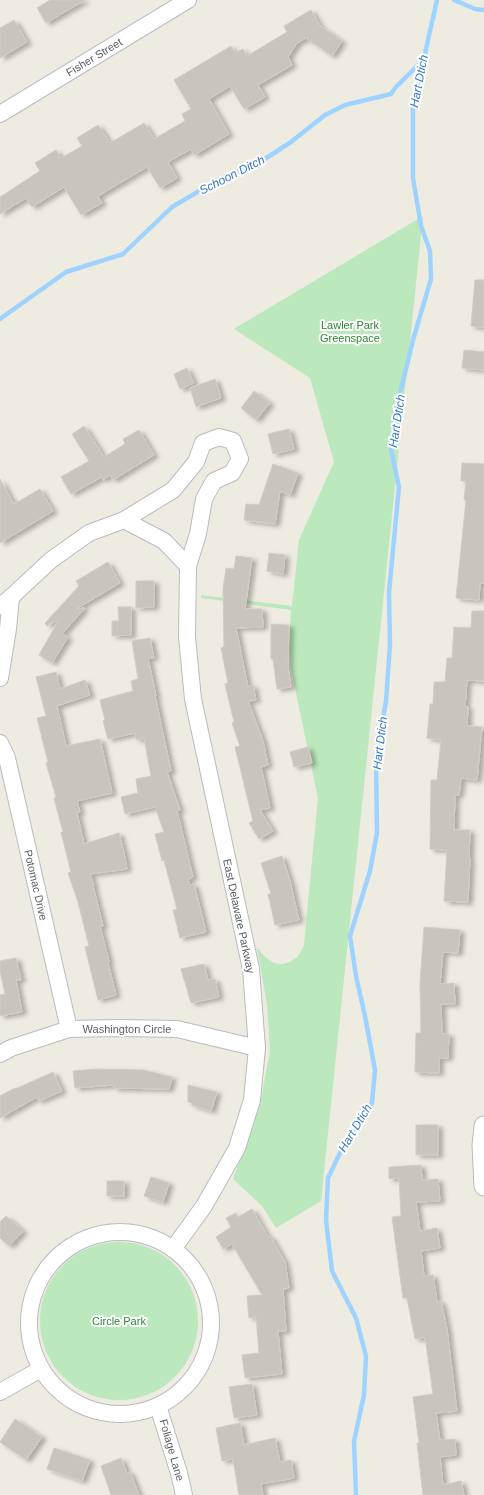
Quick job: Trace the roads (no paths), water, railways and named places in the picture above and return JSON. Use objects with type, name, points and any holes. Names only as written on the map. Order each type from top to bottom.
[{"type":"street","name":"Fisher Street","points":[[0,114],[188,0]]},
{"type":"street","name":"East Delaware Parkway","points":[[124,520],[173,490],[196,462],[203,443],[219,437],[233,440],[240,459],[232,473],[214,481],[204,499],[198,534],[188,566],[187,637],[193,699],[251,969],[257,1048],[252,1100],[237,1148],[204,1206],[173,1248]]},
{"type":"street","points":[[0,678],[8,629],[6,602],[51,560],[89,533],[124,520],[164,541],[188,566]]},
{"type":"street","name":"Potomac Drive","points":[[0,743],[7,758],[69,1029]]},
{"type":"street","name":"Washington Circle","points":[[0,1054],[11,1048],[69,1029],[177,1029],[257,1048]]},
{"type":"street","points":[[484,1126],[482,1145],[484,1186]]},
{"type":"street","points":[[127,1232],[152,1237],[173,1248],[186,1260],[200,1279],[205,1289],[210,1306],[212,1323],[208,1345],[205,1356],[197,1372],[186,1386],[173,1397],[158,1406],[126,1414],[109,1414],[92,1410],[62,1394],[41,1369],[32,1346],[29,1321],[32,1297],[43,1274],[59,1256],[79,1241],[103,1233],[127,1232]]},
{"type":"street","points":[[0,1392],[41,1369]]},
{"type":"street","name":"Foliage Lane","points":[[158,1406],[179,1473],[184,1495]]},
{"type":"waterway","name":"Hart Dtich","points":[[356,1495],[354,1441],[364,1395],[366,1356],[356,1318],[332,1271],[326,1220],[328,1178],[341,1151],[372,1103],[375,1070],[356,976],[350,936],[370,871],[377,833],[376,757],[386,701],[390,645],[389,592],[399,487],[391,450],[396,410],[413,340],[431,279],[430,251],[421,226],[413,178],[413,107],[437,0]]},
{"type":"waterway","points":[[454,0],[475,9],[484,10]]},
{"type":"waterway","name":"Schoon Ditch","points":[[0,319],[66,272],[123,254],[172,207],[218,180],[257,164],[291,142],[325,115],[345,105],[391,94],[423,60]]},
{"type":"park label","name":"Lawler Park Greenspace","points":[[350,331]]},
{"type":"park label","name":"Circle Park","points":[[119,1321]]}]
